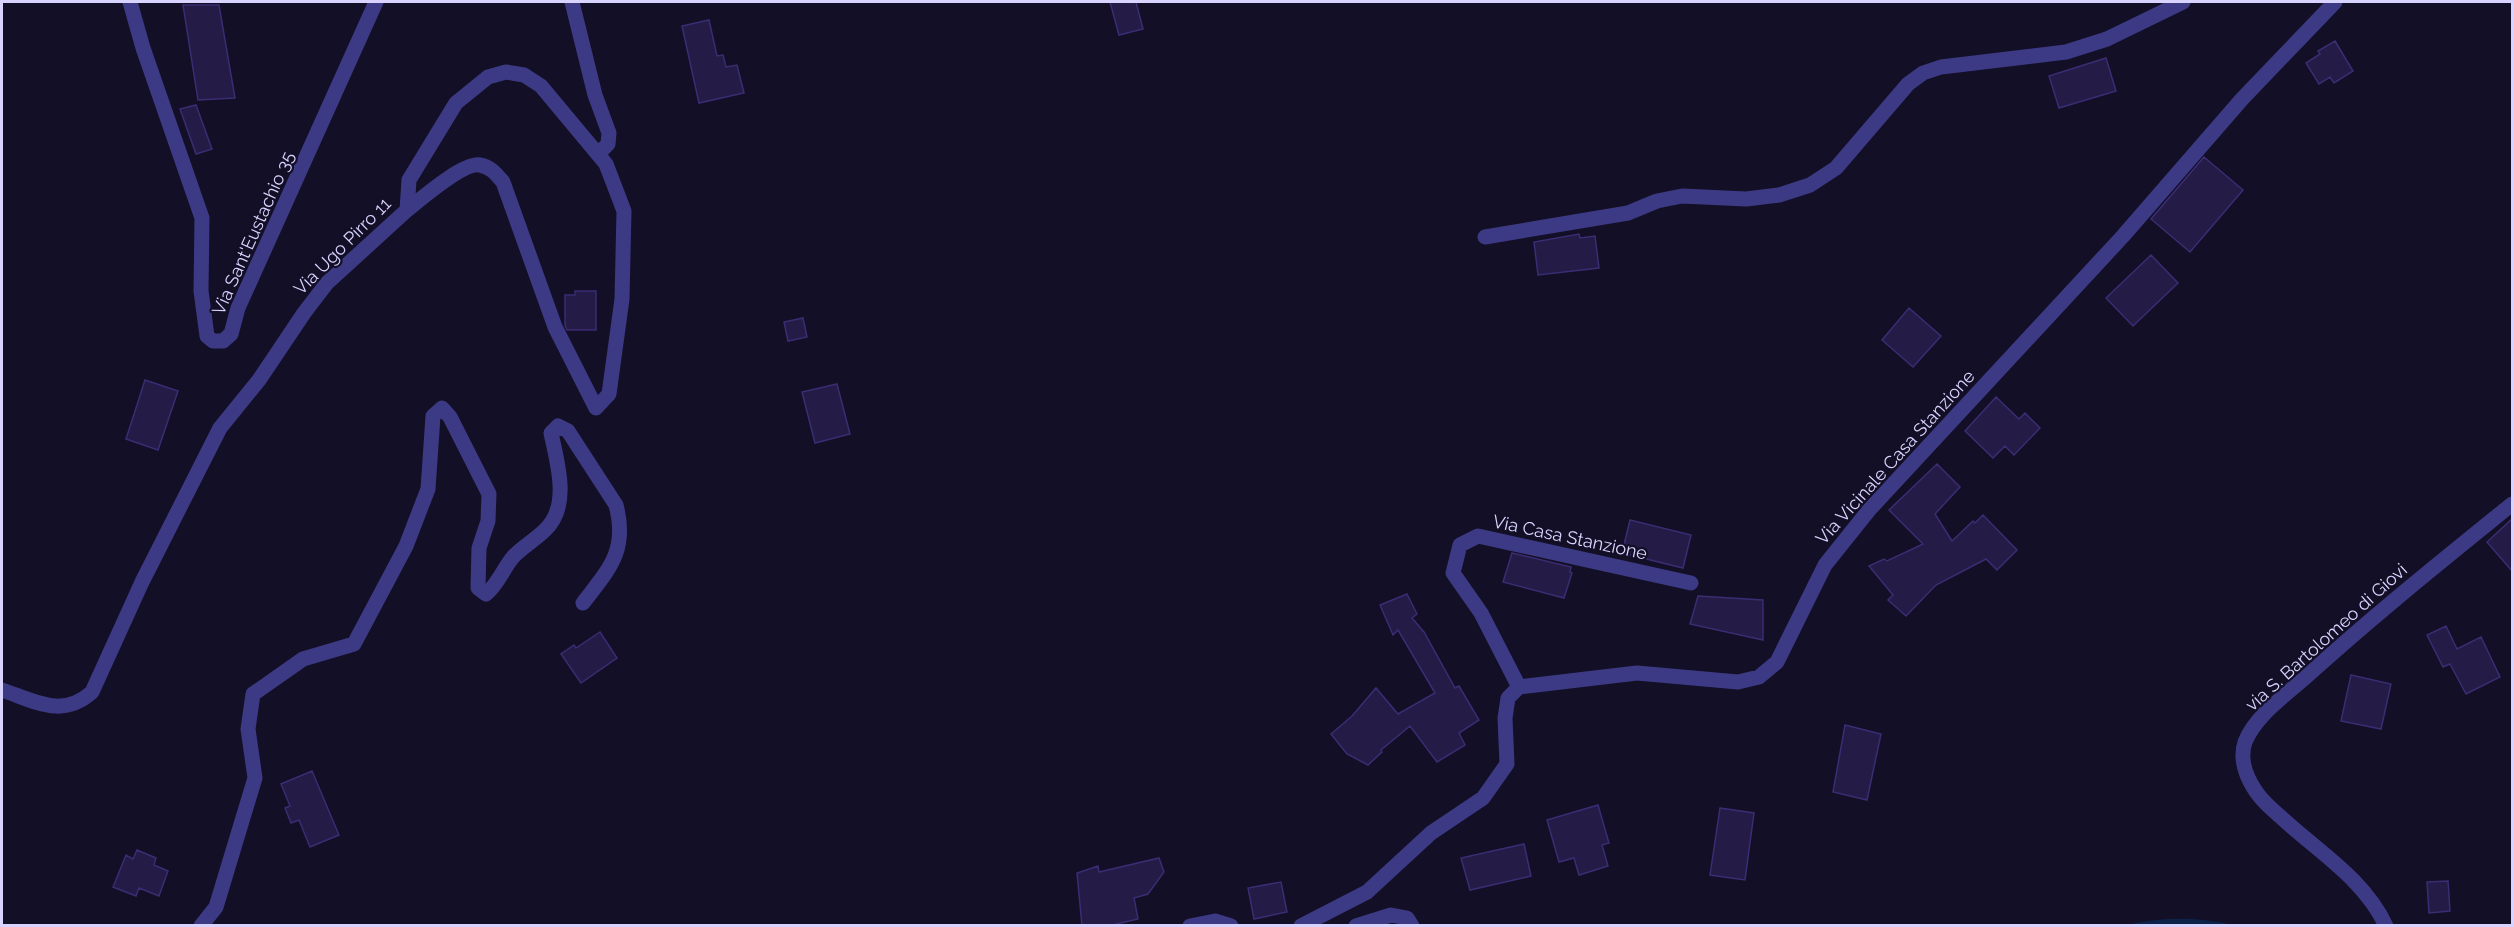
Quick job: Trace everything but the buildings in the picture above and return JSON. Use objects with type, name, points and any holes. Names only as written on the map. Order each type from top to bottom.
[{"type":"street","name":"Via Sant'Eustachio 35","points":[[130,2],[143,48],[202,218],[201,291],[207,336],[213,341],[223,341],[231,334],[238,308],[376,2]]},
{"type":"street","points":[[572,2],[594,95],[609,133],[608,144],[599,153]]},
{"type":"street","points":[[1485,237],[1628,213],[1657,201],[1682,196],[1746,199],[1779,195],[1810,185],[1836,168],[1908,84],[1923,73],[1941,67],[2066,52],[2107,39],[2183,2]]},
{"type":"street","name":"Via Vicinale Casa Stanzione","points":[[1519,687],[1637,673],[1738,682],[1759,677],[1777,662],[1825,565],[1869,510],[2123,236],[2242,99],[2335,2]]},
{"type":"street","name":"Via Ugo Pirro 11","points":[[2,690],[50,705],[66,707],[81,702],[92,692],[142,582],[220,428],[259,380],[303,313],[327,284],[407,210],[462,170],[478,164],[492,169],[503,182],[555,327],[596,408],[609,394],[622,299],[624,211],[606,164],[599,153],[541,86],[524,75],[506,72],[488,77],[456,103],[410,180],[407,210]]},
{"type":"street","points":[[201,926],[216,907],[246,814],[255,778],[248,729],[254,694],[303,659],[354,644],[406,546],[428,489],[433,416],[442,408],[450,417],[489,494],[488,521],[479,548],[478,588],[486,594],[514,557],[548,528],[556,514],[560,491],[551,433],[558,426],[568,431],[616,505],[619,515],[620,544],[614,562],[583,603]]},
{"type":"street","name":"via S. Bartolomeo di Giovi","points":[[2386,926],[2379,910],[2358,883],[2304,838],[2258,795],[2248,779],[2244,765],[2243,752],[2246,741],[2253,728],[2268,711],[2364,624],[2512,504]]},
{"type":"street","name":"Via Casa Stanzione","points":[[1519,687],[1481,613],[1453,573],[1460,545],[1478,537],[1691,583]]},
{"type":"street","points":[[1300,926],[1367,892],[1431,833],[1483,798],[1507,764],[1505,718],[1508,698],[1519,687]]},
{"type":"street","points":[[1356,926],[1391,915],[1409,922]]},
{"type":"street","points":[[1190,926],[1215,921],[1232,926]]},
{"type":"waterway","points":[[2136,926],[2180,922],[2224,926]]}]
